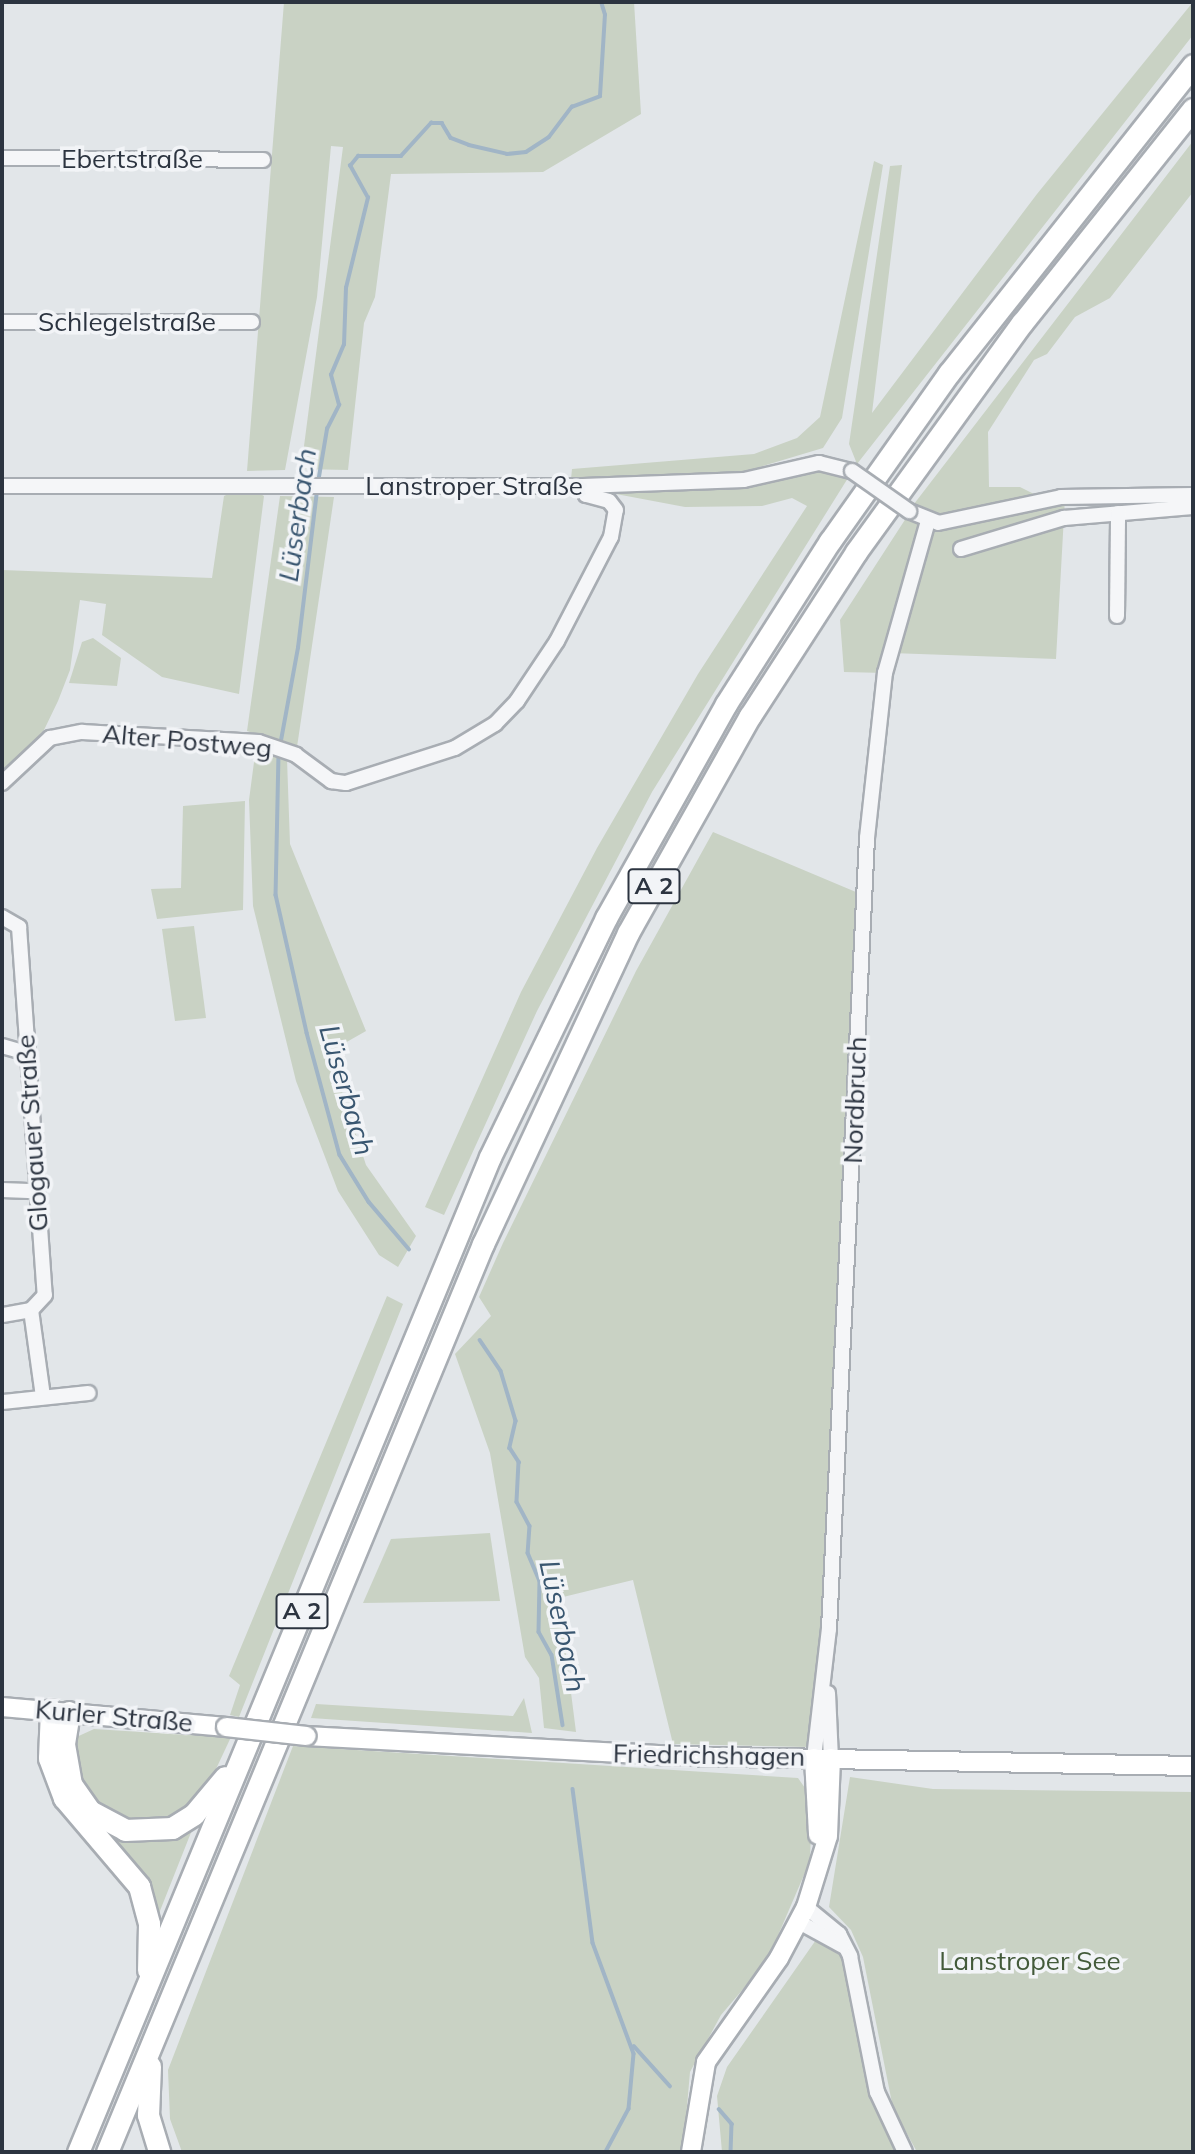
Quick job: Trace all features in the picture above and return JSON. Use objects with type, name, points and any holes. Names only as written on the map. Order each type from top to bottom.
[{"type":"highway","name":"A 2","points":[[78,2152],[495,1146],[582,965],[667,807],[793,597],[903,436],[1193,65]]},
{"type":"highway","name":"A 2","points":[[107,2152],[482,1244],[628,933],[750,716],[856,552],[1022,323],[1193,109]]},
{"type":"highway","points":[[60,1711],[71,1784],[90,1811],[125,1830],[172,1828],[194,1814],[244,1750]]},
{"type":"highway","points":[[60,1711],[50,1758],[64,1798],[139,1886],[149,1924],[147,1986]]},
{"type":"highway","points":[[151,2047],[148,2115],[159,2152]]},
{"type":"main road","name":"Kurler Straße","points":[[2,1707],[226,1727]]},
{"type":"main road","name":"Friedrichshagen","points":[[226,1727],[451,1748],[1193,1766]]},
{"type":"main road","points":[[694,2149],[695,2103],[706,2062],[802,1915],[820,1853],[823,1758]]},
{"type":"street","name":"Ebertstraße","points":[[2,158],[263,160]]},
{"type":"street","name":"Schlegelstraße","points":[[2,322],[252,322]]},
{"type":"street","name":"Lanstroper Straße","points":[[2,485],[583,486],[744,480],[819,463],[852,471],[928,521]]},
{"type":"street","name":"Alter Postweg","points":[[2,783],[50,738],[82,732],[268,745],[284,750],[331,781],[346,783],[455,748],[495,724],[557,641],[617,520],[609,501],[586,495],[583,486]]},
{"type":"street","points":[[928,521],[950,522],[1061,498],[1193,495]]},
{"type":"street","points":[[961,549],[1064,519],[1193,507]]},
{"type":"street","points":[[1117,616],[1118,513]]},
{"type":"street","name":"Nordbruch","points":[[823,1758],[867,838],[885,673],[928,521]]},
{"type":"street","name":"Glogauer Straße","points":[[2,917],[19,927],[35,1191],[45,1295],[31,1310]]},
{"type":"street","points":[[2,1046],[26,1053]]},
{"type":"street","points":[[2,1189],[35,1191]]},
{"type":"street","points":[[2,1315],[31,1310],[43,1397]]},
{"type":"street","points":[[2,1402],[89,1393]]},
{"type":"street","points":[[802,1915],[839,1934],[855,1971],[877,2092],[905,2152]]},
{"type":"green space","points":[[284,2],[634,2],[641,114],[543,172],[391,174],[375,297],[364,323],[348,470],[301,469],[343,147],[331,146],[317,297],[285,470],[247,471]]},
{"type":"green space","points":[[1193,2],[1193,35],[857,464],[849,444],[890,166],[902,165],[872,413],[1037,194]]},
{"type":"green space","points":[[1193,141],[1193,192],[1110,298],[1075,317],[1047,354],[1034,360],[988,432],[989,487],[1020,487],[1038,496],[937,515],[914,504]]},
{"type":"green space","points":[[874,161],[883,165],[842,418],[823,448],[740,473],[571,479],[572,469],[754,454],[797,438],[820,417]]},
{"type":"green space","points":[[821,471],[848,478],[652,792],[537,1011],[444,1215],[425,1207],[521,992],[597,848],[698,674],[807,506],[792,498],[762,506],[685,507],[600,491],[717,490]]},
{"type":"green space","points":[[245,486],[264,496],[239,694],[162,677],[102,635],[106,604],[80,600],[70,670],[58,701],[44,730],[2,778],[2,570],[212,578],[224,496]]},
{"type":"green space","points":[[280,496],[334,497],[297,747],[247,731]]},
{"type":"green space","points":[[1065,498],[1056,659],[891,653],[885,673],[844,672],[840,620],[910,512],[928,521]]},
{"type":"green space","points":[[93,638],[121,658],[117,686],[69,683],[82,642]]},
{"type":"green space","points":[[256,747],[287,759],[290,844],[366,1031],[329,1052],[366,1165],[416,1236],[398,1267],[379,1255],[338,1191],[296,1081],[253,906],[249,800]]},
{"type":"green space","points":[[245,801],[243,910],[157,919],[151,889],[181,888],[183,806]]},
{"type":"green space","points":[[713,832],[863,895],[824,1630],[810,1747],[673,1744],[633,1580],[559,1598],[576,1732],[544,1728],[539,1678],[525,1657],[490,1453],[455,1354],[491,1316],[479,1297],[503,1243],[636,971]]},
{"type":"green space","points":[[194,926],[206,1018],[175,1021],[162,929]]},
{"type":"green space","points":[[387,1296],[403,1304],[239,1717],[230,1715],[240,1685],[229,1676]]},
{"type":"green space","points":[[490,1533],[500,1601],[363,1603],[391,1539]]},
{"type":"green space","points":[[524,1698],[532,1733],[311,1718],[316,1704],[513,1716]]},
{"type":"green space","points":[[94,1729],[231,1737],[201,1801],[171,1819],[130,1823],[85,1796],[70,1740]]},
{"type":"green space","points":[[293,1746],[798,1778],[812,1798],[810,1861],[767,1961],[721,2015],[690,2072],[683,2152],[182,2152],[170,2119],[168,2070]]},
{"type":"green space","name":"Lanstroper See","points":[[850,1777],[933,1789],[1193,1792],[1193,2152],[917,2152],[893,2108],[863,1957],[851,1930],[829,1907]]},
{"type":"green space","points":[[90,1818],[192,1830],[154,1926],[105,1838]]},
{"type":"green space","points":[[818,1937],[842,1957],[851,1979],[873,2096],[899,2152],[722,2152],[717,2096],[727,2067]]},
{"type":"waterway","name":"Lüserbach","points":[[318,483],[327,429],[339,405],[331,375],[344,345],[346,288],[368,198],[350,166],[358,156],[401,156],[431,123],[442,123],[451,138],[507,154],[526,152],[549,137],[572,107],[600,96],[605,15],[601,2]]},
{"type":"waterway","name":"Lüserbach","points":[[280,746],[298,648],[317,491]]},
{"type":"waterway","name":"Lüserbach","points":[[279,754],[276,895],[307,1033],[340,1155],[369,1202],[409,1249]]},
{"type":"waterway","name":"Lüserbach","points":[[480,1340],[501,1371],[516,1421],[510,1448],[519,1462],[517,1502],[530,1526],[528,1553],[540,1581],[539,1632],[552,1655],[563,1725]]},
{"type":"waterway","points":[[573,1789],[593,1943],[634,2054],[629,2109],[606,2152]]},
{"type":"waterway","points":[[634,2046],[670,2086]]},
{"type":"waterway","points":[[719,2109],[732,2124],[731,2152]]}]
